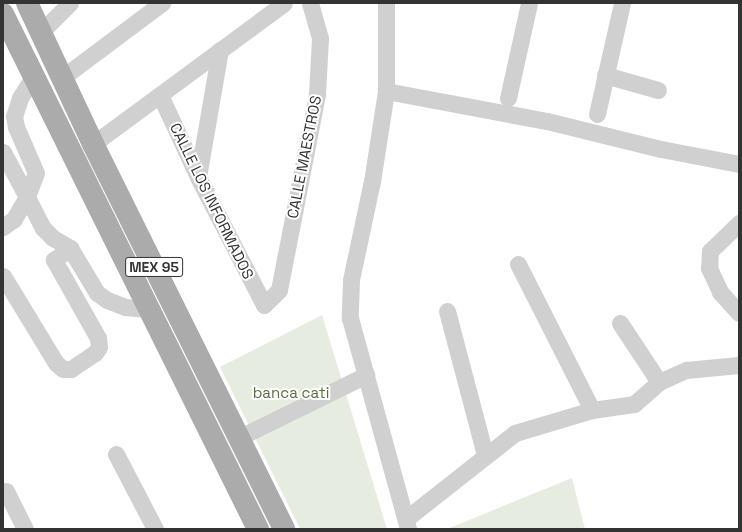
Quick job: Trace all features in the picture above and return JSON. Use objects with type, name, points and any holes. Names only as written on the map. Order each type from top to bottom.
[{"type":"main road","name":"MEX 95","points":[[27,3],[63,77],[93,144],[284,529]]},
{"type":"main road","name":"MEX 95","points":[[3,14],[147,308],[258,529]]},
{"type":"street","points":[[41,32],[70,3]]},
{"type":"street","points":[[63,77],[162,3]]},
{"type":"street","points":[[93,144],[284,3]]},
{"type":"street","name":"CALLE MAESTROS","points":[[264,305],[279,290],[317,94],[320,38],[310,3]]},
{"type":"street","points":[[388,3],[386,92],[372,181],[351,280],[350,318],[408,524],[485,455],[515,433],[592,410],[634,404],[659,382],[686,370],[739,365]]},
{"type":"street","points":[[508,98],[529,3]]},
{"type":"street","points":[[597,114],[622,3]]},
{"type":"street","points":[[198,177],[220,50]]},
{"type":"street","points":[[605,75],[658,90]]},
{"type":"street","points":[[3,227],[14,218],[27,197],[36,173],[16,127],[14,116],[20,98],[33,77]]},
{"type":"street","points":[[386,92],[547,121],[661,149],[739,164]]},
{"type":"street","name":"CALLE LOS INFORMADOS","points":[[160,96],[198,177],[264,305]]},
{"type":"street","points":[[3,152],[42,228],[53,238],[70,248],[97,293],[107,300],[125,307],[147,308]]},
{"type":"street","points":[[739,223],[710,251],[709,268],[720,292],[739,313]]},
{"type":"street","points":[[3,276],[56,363],[63,369],[71,369],[95,353],[98,347],[98,338],[54,260],[70,248]]},
{"type":"street","points":[[518,264],[592,410]]},
{"type":"street","points":[[447,311],[485,455]]},
{"type":"street","points":[[620,323],[659,382]]},
{"type":"street","points":[[238,438],[366,375]]},
{"type":"street","points":[[116,454],[155,529]]},
{"type":"street","points":[[6,491],[26,529]]},
{"type":"green space","name":"banca cati","points":[[322,315],[387,529],[300,529],[220,367]]},
{"type":"green space","points":[[572,478],[585,529],[447,529]]}]
